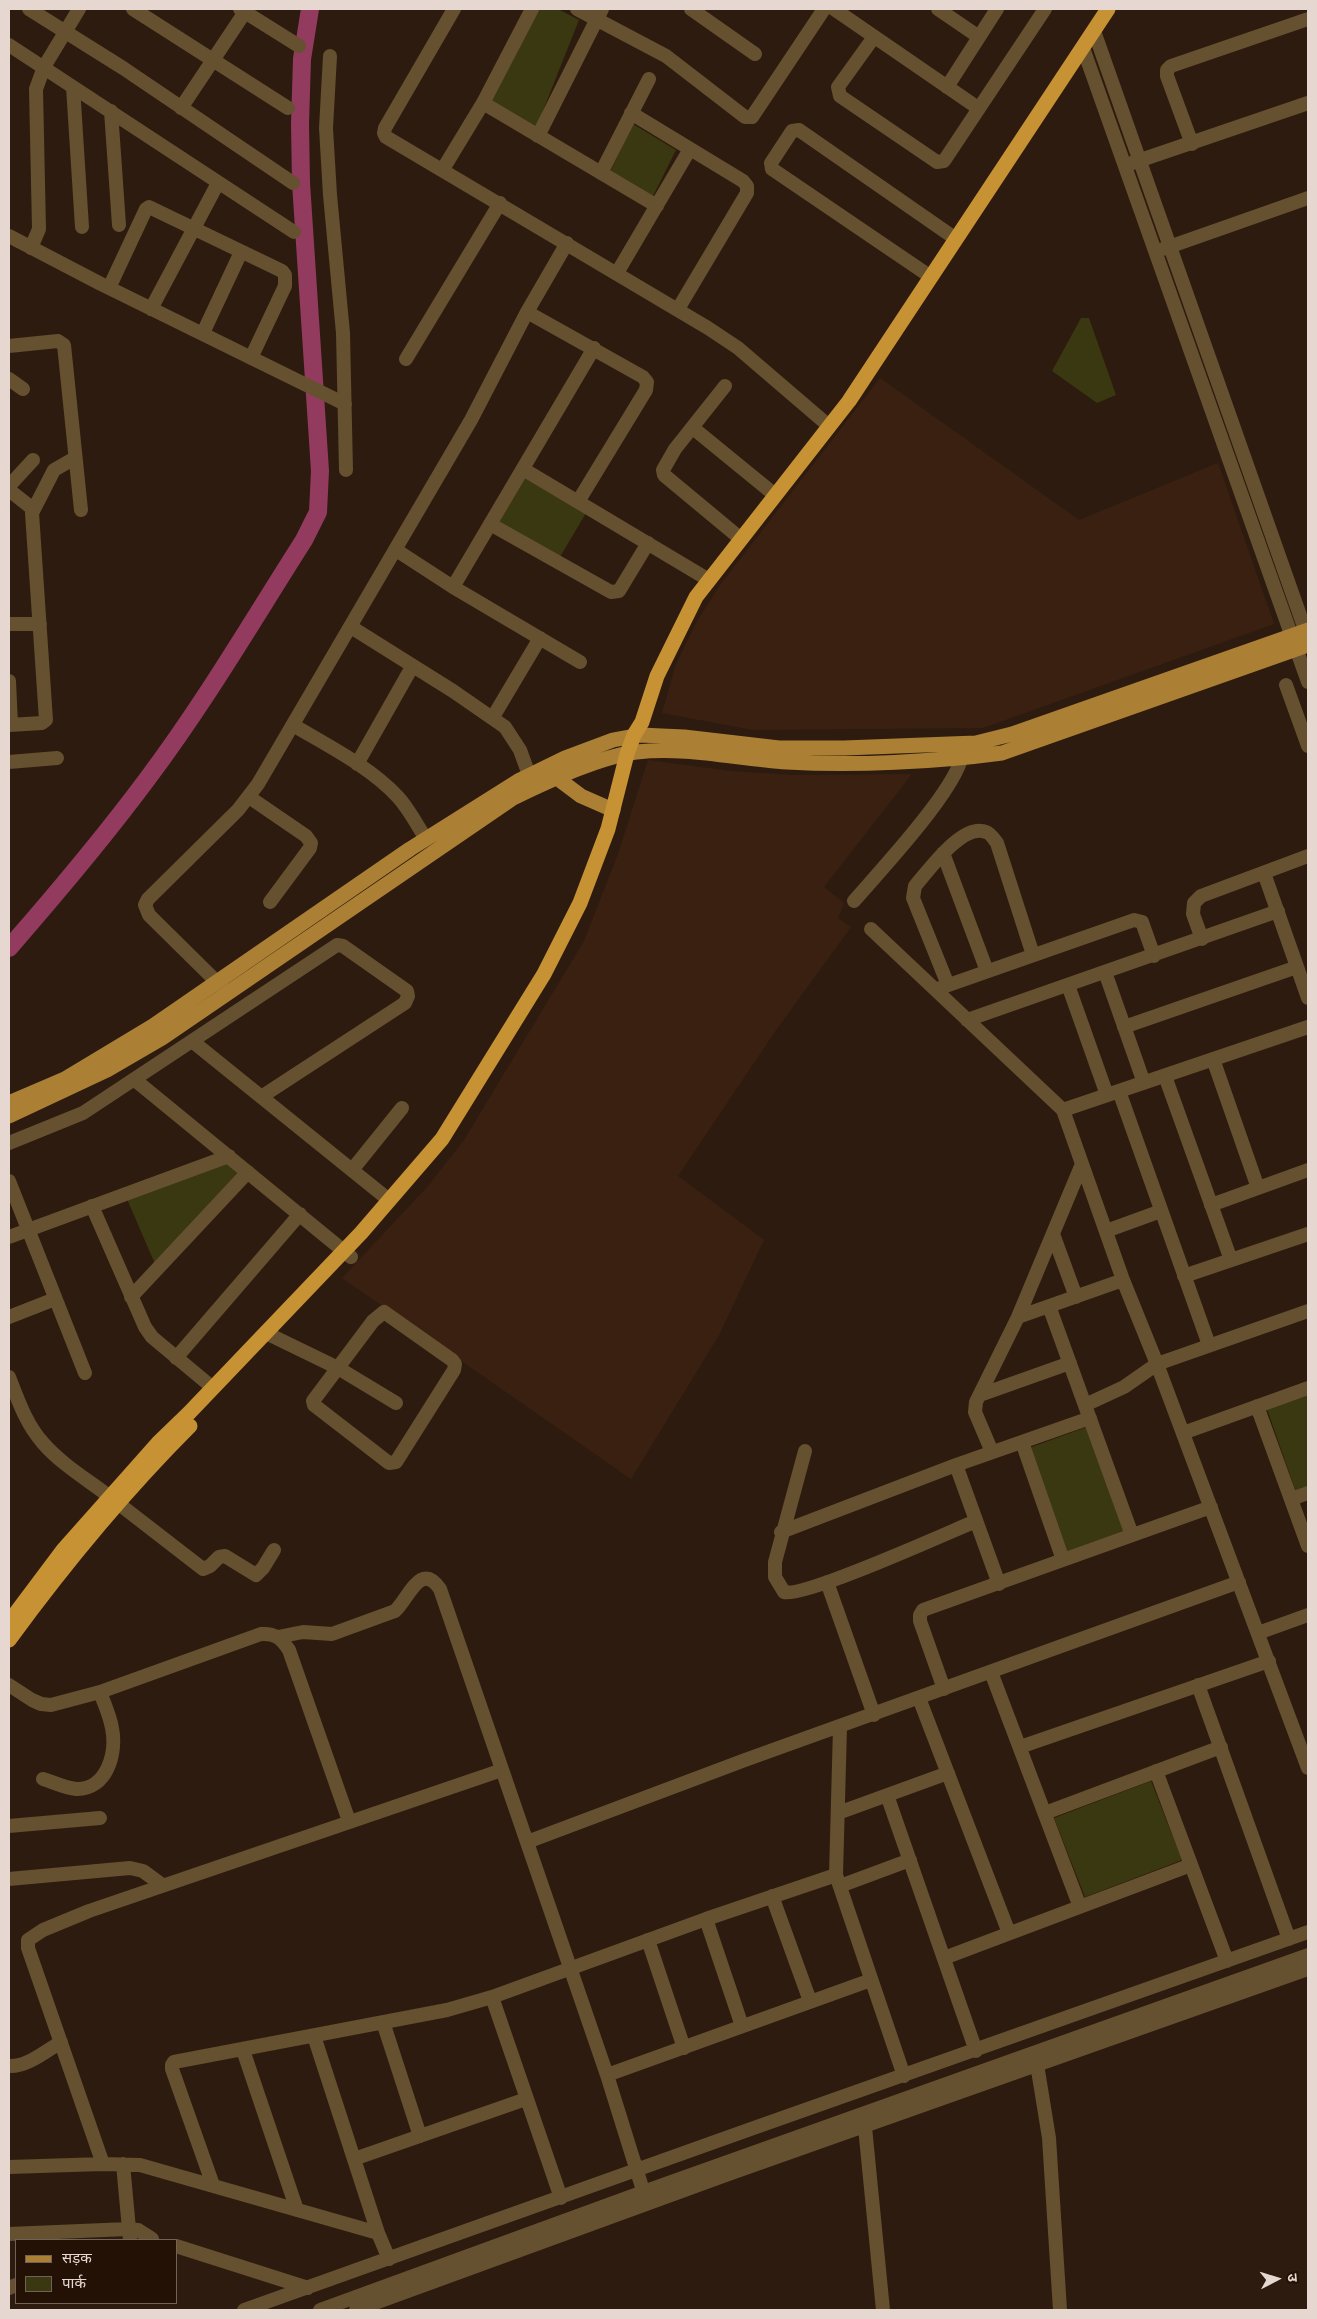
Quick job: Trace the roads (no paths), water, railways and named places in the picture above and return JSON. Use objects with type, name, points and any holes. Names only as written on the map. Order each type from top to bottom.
[{"type":"highway","points":[[365,1236],[389,1200],[442,1139],[544,974],[580,903],[608,829],[657,676],[696,597],[849,401],[1108,9]]},
{"type":"highway","points":[[9,1622],[63,1550],[115,1500],[450,1145],[553,978],[588,907],[617,832],[632,753]]},
{"type":"highway","points":[[179,1430],[213,1388],[270,1336]]},
{"type":"highway","points":[[9,1640],[115,1500]]},
{"type":"main road","points":[[9,1116],[107,1070],[162,1038],[512,798],[565,758],[613,740],[638,731],[779,748],[963,750],[1002,753],[1040,741],[1303,638]]},
{"type":"main road","points":[[9,1103],[65,1079],[100,1060],[426,839],[531,782],[557,778],[632,753],[686,751],[743,758],[823,763],[963,750]]},
{"type":"main road","points":[[557,778],[581,796],[613,810]]},
{"type":"street","points":[[29,9],[293,183]]},
{"type":"street","points":[[31,248],[39,229],[37,81],[64,31],[79,9]]},
{"type":"street","points":[[133,9],[288,108]]},
{"type":"street","points":[[454,9],[385,128],[384,133],[386,137],[568,243],[678,309],[738,348],[829,426]]},
{"type":"street","points":[[443,170],[483,103],[532,9]]},
{"type":"street","points":[[577,9],[600,15],[666,56],[745,118],[752,116],[833,9],[978,108]]},
{"type":"street","points":[[691,9],[708,13],[755,54]]},
{"type":"street","points":[[938,9],[979,37]]},
{"type":"street","points":[[947,87],[997,9]]},
{"type":"street","points":[[874,37],[838,87],[840,96],[937,162],[941,162],[944,161],[1045,9]]},
{"type":"street","points":[[181,108],[213,61],[244,10],[299,46]]},
{"type":"street","points":[[538,136],[600,15]]},
{"type":"street","points":[[1192,144],[1167,76],[1167,70],[1171,66],[1308,19]]},
{"type":"street","points":[[1094,31],[1170,247],[1303,638],[1308,682]]},
{"type":"street","points":[[9,44],[294,232]]},
{"type":"street","points":[[1083,48],[1155,252],[1303,638]]},
{"type":"street","points":[[330,56],[326,128],[330,203],[342,315],[346,470]]},
{"type":"street","points":[[601,173],[649,78]]},
{"type":"street","points":[[73,87],[82,227]]},
{"type":"street","points":[[483,103],[656,206]]},
{"type":"street","points":[[1124,164],[1140,162],[1308,103]]},
{"type":"street","points":[[110,111],[119,225]]},
{"type":"street","points":[[631,113],[744,181],[747,186],[747,193],[678,309]]},
{"type":"street","points":[[931,277],[772,169],[771,163],[792,131],[799,130],[956,239]]},
{"type":"street","points":[[617,273],[690,148]]},
{"type":"street","points":[[151,309],[218,183]]},
{"type":"street","points":[[1155,252],[1308,198]]},
{"type":"street","points":[[406,359],[500,204]]},
{"type":"street","points":[[108,288],[146,208],[152,208],[282,271],[286,281],[251,358]]},
{"type":"street","points":[[9,236],[108,288],[345,404]]},
{"type":"street","points":[[228,993],[149,915],[145,905],[148,899],[249,797],[351,627],[471,420],[527,312],[568,243]]},
{"type":"street","points":[[203,333],[241,252]]},
{"type":"street","points":[[527,312],[594,348],[643,377],[647,382],[646,390],[579,500]]},
{"type":"street","points":[[9,346],[63,342],[81,510]]},
{"type":"street","points":[[453,587],[594,348]]},
{"type":"street","points":[[9,379],[23,389]]},
{"type":"street","points":[[725,386],[664,466],[664,474],[742,539]]},
{"type":"street","points":[[693,428],[775,495]]},
{"type":"street","points":[[9,681],[10,725],[42,723],[46,720],[32,517],[34,509],[54,470],[75,458]]},
{"type":"street","points":[[32,460],[9,488],[34,509]]},
{"type":"street","points":[[523,468],[710,580]]},
{"type":"street","points":[[490,524],[611,592],[619,591],[648,543]]},
{"type":"street","points":[[396,550],[453,587],[580,662]]},
{"type":"street","points":[[9,624],[40,624]]},
{"type":"street","points":[[351,627],[505,727],[513,737],[531,782]]},
{"type":"street","points":[[492,717],[540,638]]},
{"type":"street","points":[[357,764],[412,667]]},
{"type":"street","points":[[1286,685],[1308,746]]},
{"type":"street","points":[[293,724],[357,764],[398,798],[426,839]]},
{"type":"street","points":[[854,901],[946,790],[963,750]]},
{"type":"street","points":[[9,762],[57,758]]},
{"type":"street","points":[[249,797],[306,836],[311,843],[310,848],[270,902]]},
{"type":"street","points":[[942,987],[913,898],[913,891],[915,886],[943,853],[964,834],[976,829],[988,832],[996,843],[1033,956]]},
{"type":"street","points":[[943,853],[987,971]]},
{"type":"street","points":[[1202,939],[1192,914],[1194,903],[1201,896],[1308,856]]},
{"type":"street","points":[[1264,872],[1308,998]]},
{"type":"street","points":[[968,1020],[1278,911]]},
{"type":"street","points":[[942,987],[1138,920],[1142,922],[1154,956]]},
{"type":"street","points":[[872,929],[942,987],[968,1020],[1064,1110],[1123,1280],[1157,1364],[1308,1768]]},
{"type":"street","points":[[9,1143],[83,1113],[337,945],[343,946],[407,991],[408,996],[404,1004],[261,1097]]},
{"type":"street","points":[[1124,1027],[1297,966]]},
{"type":"street","points":[[1106,972],[1144,1083]]},
{"type":"street","points":[[1068,985],[1161,1210],[1209,1346]]},
{"type":"street","points":[[1064,1110],[1308,1027]]},
{"type":"street","points":[[192,1041],[389,1200]]},
{"type":"street","points":[[1213,1059],[1258,1188]]},
{"type":"street","points":[[1165,1076],[1231,1260]]},
{"type":"street","points":[[135,1080],[348,1254]]},
{"type":"street","points":[[352,1170],[402,1108]]},
{"type":"street","points":[[9,1237],[228,1156]]},
{"type":"street","points":[[992,1452],[975,1412],[976,1402],[1018,1317],[1082,1164]]},
{"type":"street","points":[[1212,1205],[1308,1170]]},
{"type":"street","points":[[131,1297],[248,1172]]},
{"type":"street","points":[[9,1181],[85,1374]]},
{"type":"street","points":[[92,1206],[145,1327],[176,1358],[213,1388]]},
{"type":"street","points":[[1106,1231],[1161,1210]]},
{"type":"street","points":[[176,1358],[300,1214]]},
{"type":"street","points":[[1053,1234],[1076,1297]]},
{"type":"street","points":[[1184,1276],[1308,1234]]},
{"type":"street","points":[[1018,1317],[1123,1280]]},
{"type":"street","points":[[9,1317],[55,1299]]},
{"type":"street","points":[[1049,1306],[1132,1535]]},
{"type":"street","points":[[781,1532],[956,1465],[1022,1442],[1087,1412],[1157,1364],[1308,1311]]},
{"type":"street","points":[[384,1312],[444,1354],[455,1364],[454,1370],[401,1454],[392,1464],[314,1405],[314,1398],[338,1368],[373,1320],[384,1312]]},
{"type":"street","points":[[270,1336],[338,1368],[396,1403]]},
{"type":"street","points":[[980,1395],[1070,1363]]},
{"type":"street","points":[[9,1377],[15,1412],[53,1453],[203,1569],[210,1566],[219,1556],[225,1556],[256,1575],[263,1568],[274,1550]]},
{"type":"street","points":[[1183,1433],[1308,1388]]},
{"type":"street","points":[[1257,1406],[1308,1546]]},
{"type":"street","points":[[1022,1442],[1063,1560]]},
{"type":"street","points":[[805,1451],[781,1532],[774,1568],[779,1586],[784,1592],[789,1593],[827,1582],[976,1521]]},
{"type":"street","points":[[956,1465],[1000,1584]]},
{"type":"street","points":[[1291,1499],[1308,1493]]},
{"type":"street","points":[[944,1689],[920,1621],[920,1615],[923,1610],[1211,1507]]},
{"type":"street","points":[[9,1685],[41,1704],[51,1705],[100,1692],[261,1634],[278,1637],[303,1632],[325,1634],[338,1632],[395,1610],[402,1605],[410,1588],[418,1581],[427,1579],[435,1582],[440,1589],[571,1969],[607,2075],[645,2198]]},
{"type":"street","points":[[827,1582],[874,1714]]},
{"type":"street","points":[[527,1842],[1239,1582]]},
{"type":"street","points":[[1258,1633],[1308,1615]]},
{"type":"street","points":[[278,1637],[288,1650],[350,1821]]},
{"type":"street","points":[[1020,1748],[1269,1661]]},
{"type":"street","points":[[991,1672],[1080,1907]]},
{"type":"street","points":[[1198,1685],[1289,1939]]},
{"type":"street","points":[[43,1779],[76,1789],[92,1785],[105,1774],[112,1752],[112,1729],[100,1692]]},
{"type":"street","points":[[919,1698],[1010,1933]]},
{"type":"street","points":[[840,1727],[838,1880],[904,2076]]},
{"type":"street","points":[[1045,1813],[1220,1747]]},
{"type":"street","points":[[103,2164],[28,1948],[28,1940],[43,1930],[89,1911],[502,1770]]},
{"type":"street","points":[[1156,1771],[1227,1961]]},
{"type":"street","points":[[838,1812],[948,1773]]},
{"type":"street","points":[[887,1795],[976,2050]]},
{"type":"street","points":[[9,1826],[100,1818]]},
{"type":"street","points":[[213,2184],[172,2065],[181,2059],[243,2050],[447,2010],[492,1997],[772,1896],[910,1860]]},
{"type":"street","points":[[944,1958],[1191,1865]]},
{"type":"street","points":[[9,1879],[130,1868],[143,1871],[162,1886]]},
{"type":"street","points":[[772,1896],[810,2001]]},
{"type":"street","points":[[706,1919],[742,2026]]},
{"type":"street","points":[[244,2310],[261,2307],[308,2288],[636,2170],[1308,1932]]},
{"type":"street","points":[[648,1940],[684,2048]]},
{"type":"street","points":[[1036,2059],[1308,1956]]},
{"type":"street","points":[[320,2310],[645,2198],[1036,2059],[1308,1969]]},
{"type":"street","points":[[607,2075],[871,1980]]},
{"type":"street","points":[[492,1997],[561,2198]]},
{"type":"street","points":[[383,2022],[420,2136]]},
{"type":"street","points":[[314,2036],[378,2233],[389,2259]]},
{"type":"street","points":[[9,2066],[18,2065],[34,2058],[61,2042]]},
{"type":"street","points":[[243,2050],[297,2210]]},
{"type":"street","points":[[1036,2059],[1050,2148],[1060,2310]]},
{"type":"street","points":[[354,2160],[526,2099]]},
{"type":"street","points":[[865,2119],[882,2310]]},
{"type":"street","points":[[9,2167],[103,2164],[140,2165],[213,2184],[378,2233]]},
{"type":"street","points":[[124,2164],[129,2234]]},
{"type":"street","points":[[356,2310],[645,2198]]},
{"type":"street","points":[[9,2234],[129,2234],[138,2230],[149,2239]]},
{"type":"street","points":[[178,2247],[308,2288]]},
{"type":"waterway","points":[[9,948],[98,843],[169,749],[209,690],[304,540],[318,512],[320,471],[301,183],[300,124],[302,59],[310,9]]}]
